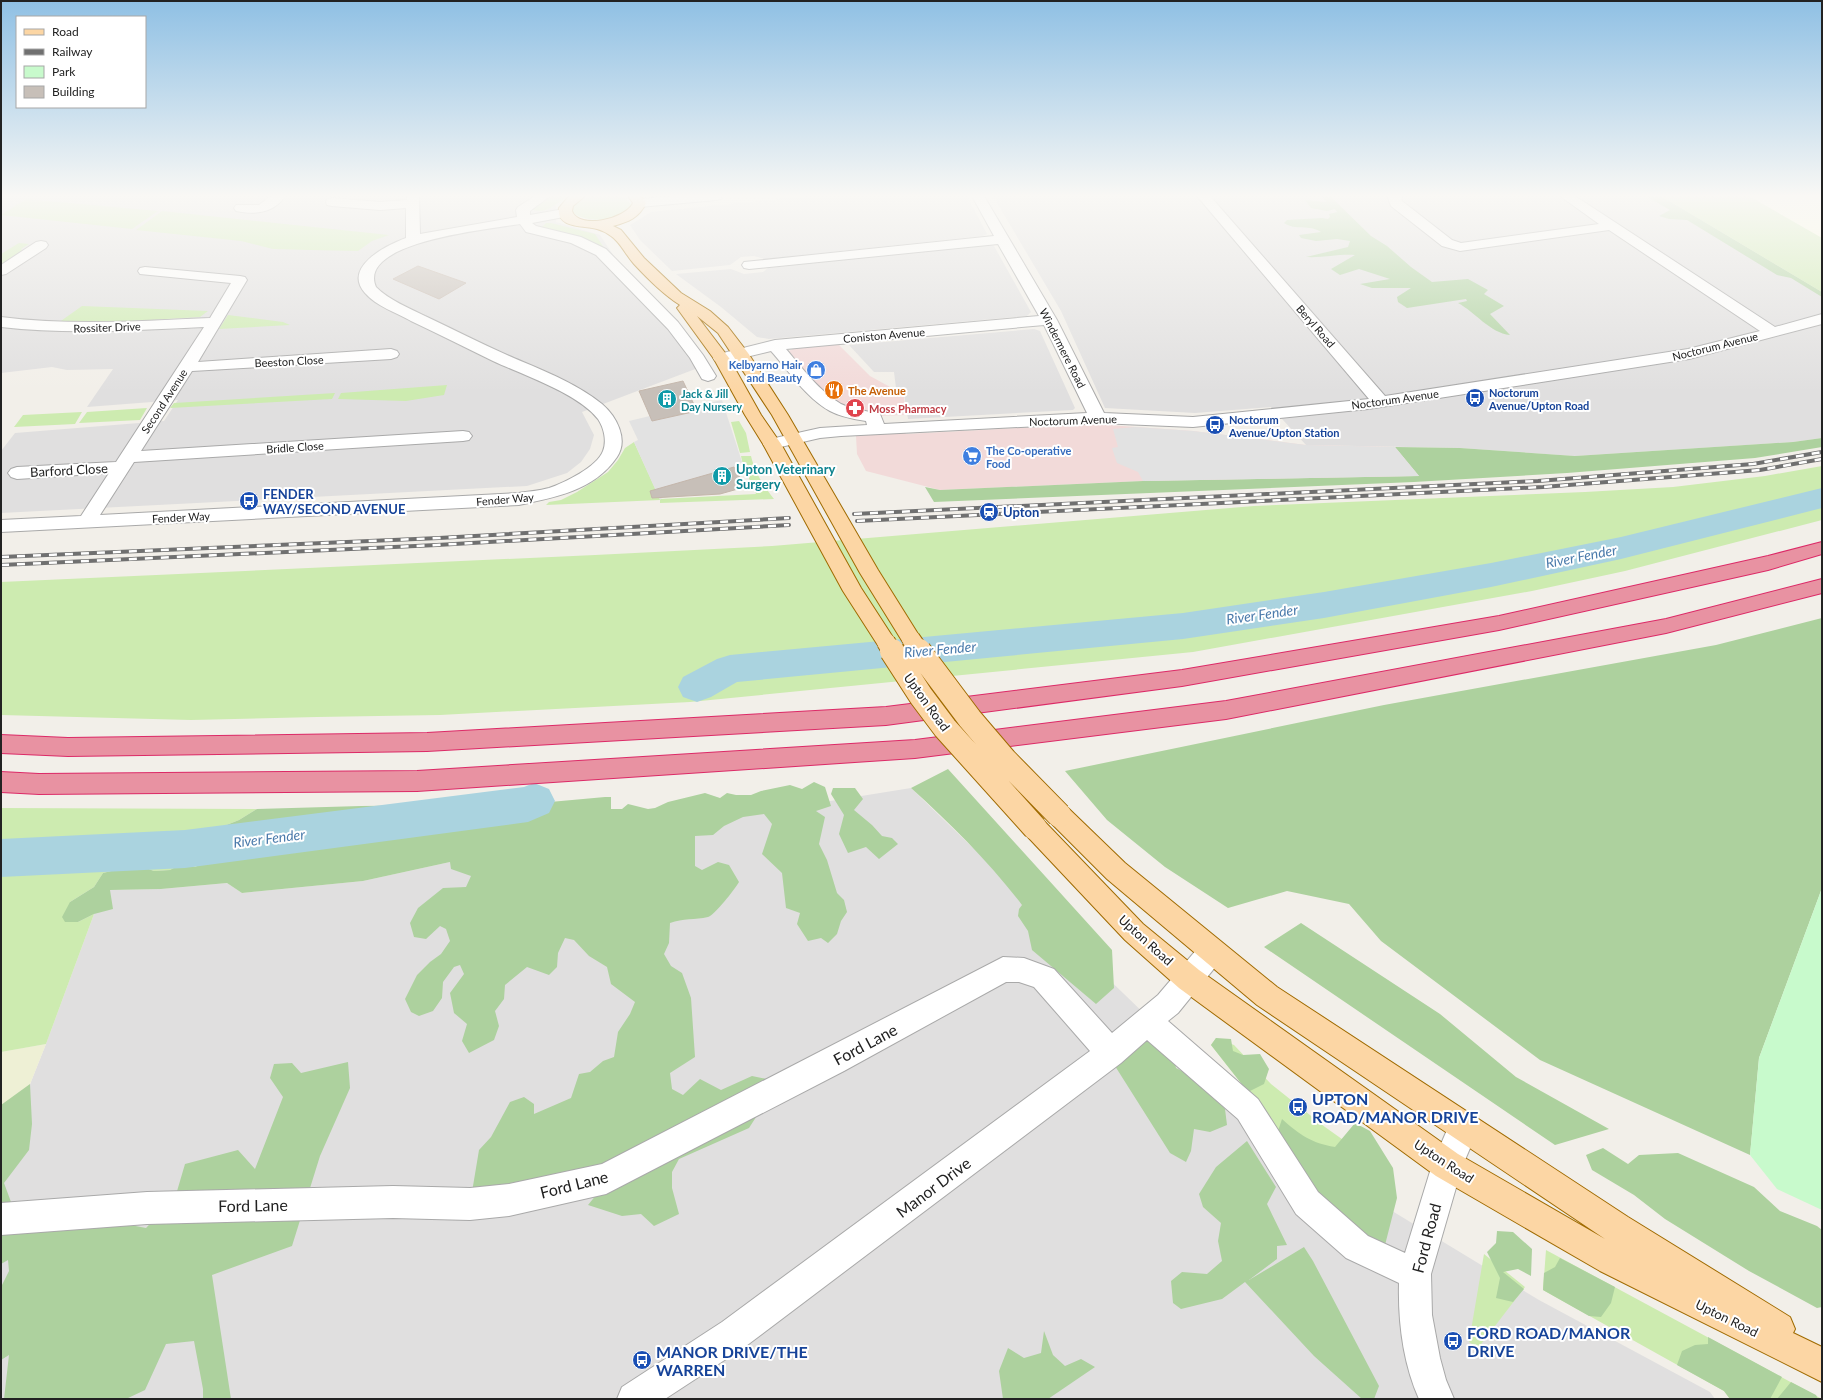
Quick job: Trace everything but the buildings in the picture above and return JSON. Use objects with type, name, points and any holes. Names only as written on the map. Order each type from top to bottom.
[{"type":"highway","points":[[1,744],[68,747],[427,742],[886,716],[1182,678],[1499,623],[1768,563],[1822,548]]},
{"type":"highway","points":[[1,782],[47,784],[417,781],[915,749],[1226,710],[1666,626],[1822,586]]},
{"type":"main road","name":"Upton Road","points":[[639,261],[676,296],[721,358],[753,415],[772,444],[853,590],[921,696],[945,728],[1035,828],[1134,932],[1189,979],[1447,1165],[1611,1260],[1822,1365]]},
{"type":"main road","name":"Upton Road","points":[[676,296],[705,314],[723,330],[740,352],[793,438],[870,572],[911,639],[970,719],[1005,760],[1058,815],[1116,870],[1267,996],[1617,1228],[1822,1357]]},
{"type":"street","points":[[1,271],[16,261]]},
{"type":"street","name":"Fender Way","points":[[1,526],[519,499],[549,494],[574,483],[592,472],[607,459],[613,446],[613,431],[604,415],[586,400],[552,382],[464,341],[397,307],[370,291],[365,282],[366,272],[376,261]]},
{"type":"street","points":[[610,261],[664,315],[700,362],[706,373],[688,375]]},
{"type":"street","points":[[749,265],[785,261]]},
{"type":"street","name":"Windermere Road","points":[[1016,261],[1049,320],[1098,418]]},
{"type":"street","name":"Beryl Road","points":[[1259,261],[1381,402]]},
{"type":"street","points":[[1666,261],[1773,332]]},
{"type":"street","name":"Second Avenue","points":[[86,522],[187,367],[213,322],[240,280],[144,272]]},
{"type":"street","name":"Noctorum Avenue","points":[[772,444],[820,433],[876,429],[1098,418],[1193,422],[1381,402],[1689,354],[1822,319]]},
{"type":"street","name":"Coniston Avenue","points":[[721,358],[740,352],[775,345],[1049,320]]},
{"type":"street","name":"Rossiter Drive","points":[[1,322],[53,328],[90,328],[213,322]]},
{"type":"street","points":[[775,345],[818,394],[834,406],[852,414],[874,418],[876,429]]},
{"type":"street","name":"Beeston Close","points":[[187,367],[391,354]]},
{"type":"street","name":"Bridle Close","points":[[124,462],[463,436]]},
{"type":"street","name":"Barford Close","points":[[17,473],[124,462]]},
{"type":"street","name":"Manor Drive","points":[[634,1399],[734,1334],[1111,1054],[1168,1004],[1212,951]]},
{"type":"street","name":"Ford Lane","points":[[1,1219],[147,1208],[393,1202],[470,1204],[509,1200],[606,1179],[834,1061],[1003,970],[1017,968],[1031,971],[1044,978],[1111,1054]]},
{"type":"street","points":[[1148,1022],[1248,1109],[1307,1203],[1357,1247],[1415,1274]]},
{"type":"street","name":"Ford Road","points":[[1437,1399],[1430,1384],[1424,1364],[1415,1315],[1415,1274],[1447,1165],[1464,1127]]},
{"type":"shaded area","points":[[1,261],[617,261],[641,297],[671,331],[698,368],[582,412],[594,435],[590,449],[581,462],[567,473],[527,486],[1,513],[1,451],[15,433],[164,421],[178,400],[87,407],[113,369],[67,370],[52,367],[1,373]]},
{"type":"shaded area","points":[[662,261],[735,261],[730,265],[672,271]]},
{"type":"shaded area","points":[[831,261],[1003,261],[1031,312],[1027,316],[769,339],[757,337],[721,307],[676,274],[731,269],[744,274],[763,272],[768,268]]},
{"type":"shaded area","points":[[1032,261],[1822,261],[1822,438],[1793,442],[1575,456],[1460,448],[1306,445],[1271,407],[1195,413],[1105,408],[1061,311]]},
{"type":"shaded area","points":[[1765,261],[1822,261],[1822,296]]},
{"type":"shaded area","points":[[1034,329],[1040,331],[1075,408],[1073,410],[908,419],[903,388],[896,388],[894,372],[874,372],[849,345]]},
{"type":"shaded area","points":[[838,344],[870,376],[892,388],[903,388],[906,415],[875,416],[845,408],[820,389],[789,354],[789,351],[796,347]]},
{"type":"shaded area","points":[[722,400],[743,465],[676,484],[660,500],[634,442],[638,440],[629,421],[650,416],[652,421],[697,411],[695,406]]},
{"type":"shaded area","points":[[1055,424],[1094,424],[1193,431],[1306,445],[1395,447],[1419,476],[1143,481],[940,490],[866,471],[857,454],[856,436],[864,434],[905,432],[906,434],[1055,426]]},
{"type":"shaded area","points":[[1135,427],[1193,431],[1306,445],[1395,447],[1419,476],[1143,481],[1138,472],[1117,463],[1112,448],[1118,447],[1113,429]]},
{"type":"shaded area","points":[[911,788],[1275,1140],[1539,1300],[1710,1392],[1715,1399],[1,1399],[1,1158],[46,1044],[94,914],[109,890],[161,889],[227,883],[242,893],[363,881],[450,862]]},
{"type":"shaded area","points":[[46,1044],[30,1084],[1,1158],[1,1052]]},
{"type":"green space","points":[[1,261],[9,261],[1,267]]},
{"type":"green space","points":[[1344,261],[1405,261],[1432,282],[1468,279],[1488,290],[1484,294],[1504,306],[1490,314],[1510,335],[1489,326],[1458,303],[1467,301],[1466,299],[1407,308],[1398,302],[1397,297],[1411,288],[1372,288],[1360,284],[1390,279],[1359,269],[1340,275],[1331,269]]},
{"type":"green space","points":[[1755,261],[1771,261],[1822,292],[1822,297],[1791,278],[1777,275]]},
{"type":"green space","points":[[1771,261],[1822,261],[1822,292]]},
{"type":"green space","points":[[82,306],[208,311],[200,317],[58,323]]},
{"type":"green space","points":[[228,315],[283,322],[290,325],[219,329]]},
{"type":"green space","points":[[447,385],[444,395],[406,401],[338,399],[341,393]]},
{"type":"green space","points":[[335,393],[332,399],[170,408],[174,403]]},
{"type":"green space","points":[[147,408],[140,420],[79,423],[87,412]]},
{"type":"green space","points":[[82,412],[75,424],[14,427],[23,415]]},
{"type":"green space","points":[[739,421],[746,433],[750,452],[740,453],[731,422]]},
{"type":"green space","points":[[1822,438],[1822,447],[1755,458],[1567,473],[1414,482],[934,502],[925,487],[940,490],[1143,481],[1419,476],[1395,447],[1460,448],[1575,456],[1793,442]]},
{"type":"green space","points":[[634,442],[660,499],[756,494],[743,465],[741,456],[751,456],[760,479],[774,499],[660,503],[660,500],[546,505],[549,502],[561,500],[577,492],[608,472],[618,460],[625,448]]},
{"type":"green space","points":[[1822,466],[1822,520],[1625,571],[1532,591],[1193,652],[690,702],[440,715],[191,720],[1,715],[1,582],[772,546],[1254,506],[1673,487],[1765,476]]},
{"type":"green space","points":[[1822,618],[1822,888],[1759,1058],[1750,1155],[1540,1060],[1381,941],[1349,904],[1287,891],[1228,908],[1165,867],[1107,820],[1065,771],[1384,705],[1716,645]]},
{"type":"green space","points":[[948,769],[1112,950],[1114,988],[1096,1004],[1032,950],[1028,931],[1018,916],[1019,909],[1022,905],[1010,889],[970,844],[911,788]]},
{"type":"green space","points":[[814,782],[825,787],[831,806],[816,811],[825,817],[819,844],[827,860],[837,893],[844,900],[847,912],[841,921],[837,934],[828,943],[821,938],[808,941],[797,924],[800,913],[786,908],[782,873],[762,854],[772,824],[764,814],[743,817],[724,826],[713,835],[695,836],[695,866],[702,870],[718,862],[729,865],[739,882],[724,902],[708,917],[680,920],[670,923],[669,943],[664,954],[671,966],[682,973],[691,998],[695,1057],[670,1073],[672,1089],[683,1095],[700,1079],[721,1090],[752,1076],[767,1079],[771,1094],[749,1128],[679,1159],[672,1172],[672,1188],[679,1214],[654,1226],[641,1214],[622,1216],[588,1205],[597,1194],[470,1204],[479,1150],[491,1137],[510,1102],[524,1097],[534,1104],[534,1114],[571,1098],[579,1074],[590,1072],[603,1061],[614,1057],[618,1032],[630,1014],[635,1002],[611,984],[607,967],[589,956],[574,940],[565,938],[558,953],[557,967],[549,975],[527,967],[505,985],[504,999],[495,1011],[499,1026],[494,1040],[469,1053],[462,1041],[467,1024],[454,1013],[450,993],[464,974],[460,965],[454,967],[443,982],[442,998],[433,1011],[419,1016],[411,1012],[405,999],[417,975],[430,962],[441,954],[450,941],[446,929],[440,926],[426,939],[414,937],[410,923],[418,908],[443,888],[466,887],[471,876],[451,869],[450,862],[363,881],[242,893],[227,883],[161,889],[110,890],[113,909],[94,914],[78,922],[65,922],[62,917],[70,902],[94,887],[103,873],[119,869],[143,867],[154,871],[170,870],[181,864],[196,867],[209,838],[224,826],[239,820],[257,809],[528,804],[611,797],[611,809],[622,809],[628,804],[648,809],[655,808],[668,802],[705,793],[720,798],[727,793],[736,795],[751,795],[761,791],[790,785],[802,789]]},
{"type":"green space","points":[[833,788],[855,788],[863,799],[854,810],[872,825],[882,836],[892,838],[898,844],[879,859],[866,847],[848,853],[839,834],[844,815],[831,794]]},
{"type":"green space","points":[[1,808],[257,809],[239,820],[224,826],[209,838],[196,867],[181,864],[170,870],[154,871],[143,867],[119,869],[103,873],[94,887],[70,902],[78,922],[94,914],[46,1044],[1,1052]]},
{"type":"green space","points":[[1822,888],[1822,1210],[1777,1189],[1750,1155],[1759,1058]]},
{"type":"green space","points":[[1301,923],[1440,1014],[1516,1077],[1609,1129],[1555,1145],[1264,947]]},
{"type":"green space","points":[[1216,1038],[1234,1045],[1271,1084],[1325,1127],[1370,1159],[1317,1189],[1248,1092],[1211,1045]]},
{"type":"green space","points":[[1216,1038],[1231,1039],[1233,1051],[1243,1055],[1260,1054],[1269,1069],[1264,1084],[1248,1092],[1211,1045]]},
{"type":"green space","points":[[1163,1040],[1173,1052],[1176,1068],[1196,1078],[1225,1109],[1227,1125],[1210,1132],[1194,1129],[1191,1151],[1186,1162],[1170,1153],[1115,1066],[1129,1053],[1146,1041]]},
{"type":"green space","points":[[348,1062],[350,1088],[320,1156],[292,1246],[212,1275],[231,1399],[203,1399],[203,1389],[194,1341],[166,1344],[145,1390],[126,1399],[4,1399],[9,1355],[1,1360],[1,1287],[9,1271],[8,1260],[1,1264],[1,1105],[30,1084],[32,1124],[29,1150],[4,1183],[11,1202],[146,1228],[175,1198],[185,1164],[238,1150],[255,1169],[283,1097],[270,1078],[274,1064],[292,1063],[301,1073]]},
{"type":"green space","points":[[1282,1119],[1306,1138],[1335,1147],[1355,1123],[1370,1131],[1393,1168],[1397,1198],[1385,1245],[1365,1239],[1312,1190],[1275,1140]]},
{"type":"green space","points":[[1247,1141],[1276,1187],[1267,1204],[1287,1245],[1277,1246],[1277,1259],[1249,1280],[1304,1247],[1313,1261],[1379,1386],[1374,1399],[1362,1399],[1314,1356],[1245,1282],[1222,1299],[1181,1309],[1173,1303],[1171,1281],[1182,1272],[1207,1274],[1222,1261],[1218,1241],[1221,1223],[1203,1207],[1199,1194],[1216,1167]]},
{"type":"green space","points":[[1603,1148],[1628,1164],[1639,1155],[1678,1153],[1754,1187],[1780,1211],[1817,1226],[1822,1230],[1822,1307],[1817,1308],[1749,1271],[1665,1219],[1634,1195],[1592,1170],[1586,1155]]},
{"type":"green space","points":[[1497,1231],[1513,1232],[1532,1249],[1531,1276],[1518,1269],[1503,1272],[1524,1289],[1513,1302],[1496,1298],[1500,1278],[1487,1252],[1496,1243]]},
{"type":"green space","points":[[1546,1250],[1822,1399],[1730,1399],[1724,1391],[1543,1290]]},
{"type":"green space","points":[[1484,1254],[1525,1287],[1478,1348],[1469,1342]]},
{"type":"green space","points":[[1560,1258],[1615,1287],[1611,1303],[1601,1317],[1589,1316],[1543,1290],[1544,1273],[1555,1267]]},
{"type":"green space","points":[[1044,1331],[1053,1355],[1065,1366],[1081,1359],[1095,1367],[1048,1399],[1003,1399],[999,1371],[1008,1348],[1024,1358],[1041,1353]]},
{"type":"green space","points":[[1708,1337],[1782,1377],[1770,1399],[1730,1399],[1724,1391],[1677,1365],[1682,1351],[1695,1345],[1708,1344]]},
{"type":"green space","points":[[1791,1382],[1816,1395],[1818,1399],[1777,1399]]},
{"type":"waterway","name":"River Fender","points":[[697,687],[730,669],[1183,626],[1324,605],[1491,575],[1621,548],[1822,498]]},
{"type":"waterway","name":"River Fender","points":[[1,858],[185,849],[528,804],[534,801]]},
{"type":"railway","points":[[854,514],[1538,481],[1753,464],[1822,452]]},
{"type":"railway","points":[[857,521],[1543,487],[1760,470],[1822,459]]},
{"type":"railway","points":[[1,557],[439,538],[789,518]]},
{"type":"railway","points":[[1,565],[437,545],[789,525]]},
{"type":"place","name":"Kelbyarno Hair and Beauty","points":[[816,370]]},
{"type":"place","name":"The Avenue","points":[[834,390]]},
{"type":"place","name":"Noctorum Avenue/Upton Road","points":[[1475,398]]},
{"type":"place","name":"Jack & Jill Day Nursery","points":[[667,399]]},
{"type":"place","name":"Moss Pharmacy","points":[[855,408]]},
{"type":"place","name":"Noctorum Avenue/Upton Station","points":[[1215,425]]},
{"type":"place","name":"The Co-operative Food","points":[[972,456]]},
{"type":"place","name":"Upton Veterinary Surgery","points":[[722,476]]},
{"type":"place","name":"FENDER WAY/SECOND AVENUE","points":[[249,501]]},
{"type":"place","name":"Upton","points":[[989,512]]},
{"type":"place","name":"UPTON ROAD/MANOR DRIVE","points":[[1298,1107]]},
{"type":"place","name":"FORD ROAD/MANOR DRIVE","points":[[1453,1341]]},
{"type":"place","name":"MANOR DRIVE/THE WARREN","points":[[642,1360]]}]
